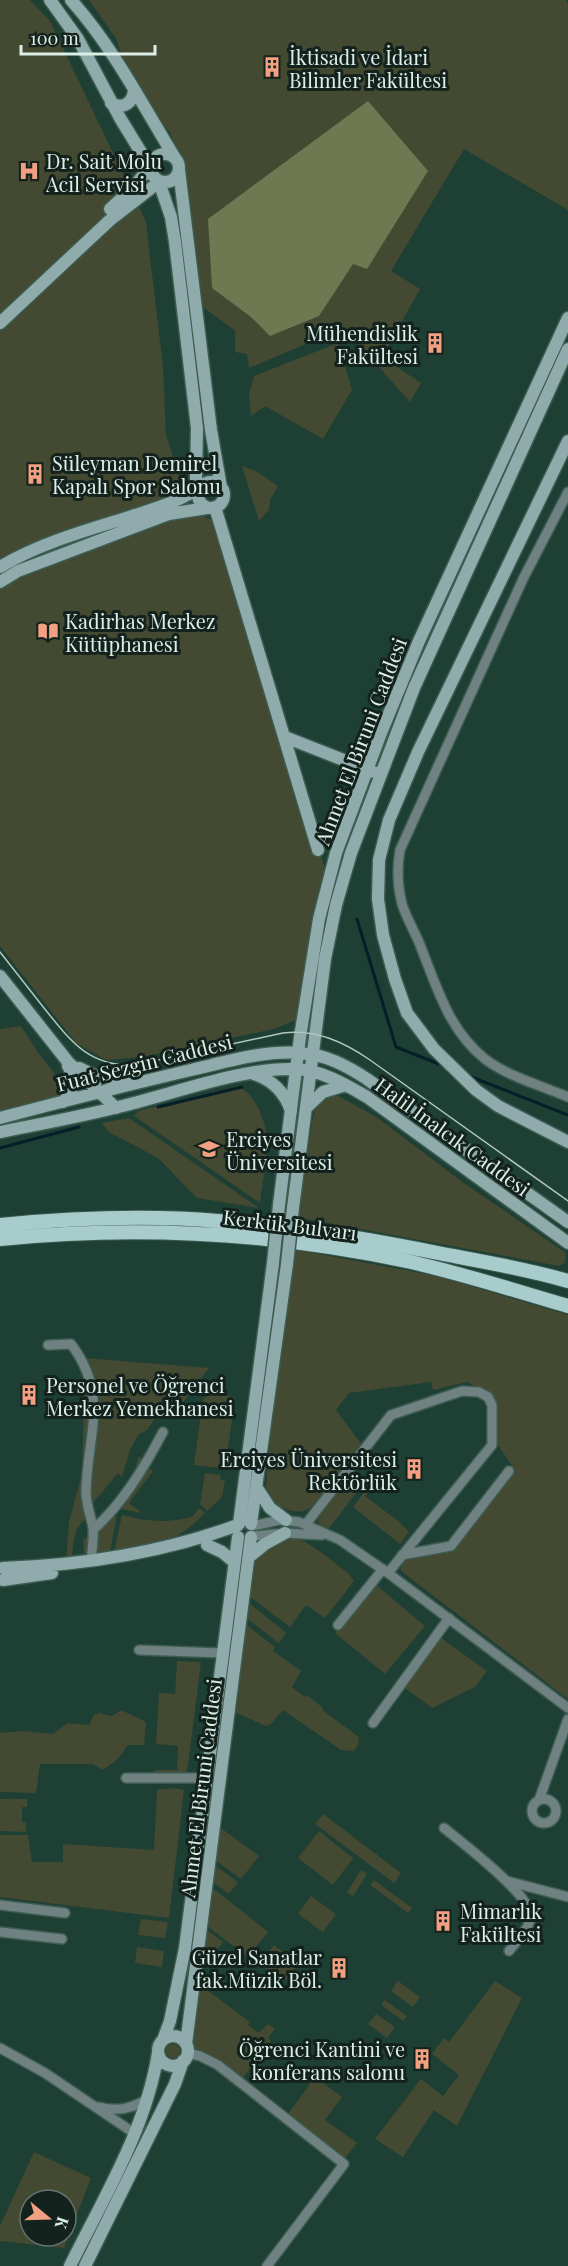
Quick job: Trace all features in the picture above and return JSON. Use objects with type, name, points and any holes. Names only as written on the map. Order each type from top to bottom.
[{"type":"main road","name":"Kerkük Bulvarı","points":[[0,1225],[133,1218],[248,1223],[349,1236],[565,1279]]},
{"type":"main road","name":"Kerkük Bulvarı","points":[[0,1239],[130,1232],[253,1238],[334,1248],[411,1263],[484,1281],[568,1306]]},
{"type":"street","points":[[50,0],[78,39],[111,103],[150,167],[152,176],[159,182],[173,230],[197,428],[196,478],[200,487],[198,499],[211,508],[285,737],[318,850]]},
{"type":"street","points":[[0,582],[18,571],[175,512],[211,508],[224,498],[214,455],[179,170],[104,42],[71,0]]},
{"type":"street","points":[[111,103],[118,106],[126,105],[133,97],[134,90]]},
{"type":"street","points":[[0,313],[126,195],[158,156],[166,154],[174,158]]},
{"type":"street","points":[[0,323],[110,220],[159,182],[172,181],[179,170]]},
{"type":"street","name":"Ahmet El Biruni Caddesi","points":[[85,2266],[175,2084],[186,2053],[249,1557],[245,1531],[279,1205],[299,1053],[323,901],[336,853],[418,641],[568,318]]},
{"type":"street","name":"Ahmet El Biruni Caddesi","points":[[163,2040],[170,2021],[185,1948],[234,1562],[257,1488],[325,959],[336,905],[351,853],[414,688],[568,349]]},
{"type":"street","points":[[189,363],[193,366],[202,365]]},
{"type":"street","points":[[568,441],[423,741],[389,820],[379,860],[378,900],[383,935],[394,979],[407,1013],[434,1049],[476,1090],[498,1106],[568,1142]]},
{"type":"street","points":[[0,567],[90,529],[188,496],[210,481],[221,487]]},
{"type":"street","points":[[568,492],[523,579],[400,850],[398,861],[403,906],[438,997],[457,1029],[491,1064],[568,1097]]},
{"type":"street","points":[[285,737],[380,774]]},
{"type":"street","points":[[0,976],[58,1049],[116,1108]]},
{"type":"street","points":[[58,1049],[79,1068],[100,1077],[118,1081],[144,1081]]},
{"type":"street","points":[[58,1049],[74,1075],[74,1086],[63,1101]]},
{"type":"street","name":"Fuat Sezgin Caddesi","points":[[0,1118],[98,1092],[248,1057],[299,1053],[312,1055]]},
{"type":"street","name":"Halil İnalcık Caddesi","points":[[312,1055],[337,1062],[368,1079],[568,1222]]},
{"type":"street","name":"Fuat Sezgin Caddesi","points":[[0,1132],[116,1108],[250,1073],[297,1069],[310,1071]]},
{"type":"street","name":"Halil İnalcık Caddesi","points":[[310,1071],[346,1085],[367,1097],[568,1243]]},
{"type":"street","points":[[250,1073],[265,1078],[277,1088],[291,1112]]},
{"type":"street","points":[[306,1108],[323,1092],[346,1085]]},
{"type":"street","points":[[48,1345],[71,1344],[83,1362],[91,1382],[94,1412],[86,1490],[87,1508],[93,1530],[91,1561]]},
{"type":"street","points":[[306,1524],[391,1415],[462,1391],[482,1393],[488,1397],[492,1405],[492,1445],[402,1555],[339,1625]]},
{"type":"street","points":[[93,1530],[124,1496],[163,1432]]},
{"type":"street","points":[[402,1555],[451,1546],[509,1471]]},
{"type":"street","points":[[257,1488],[286,1526]]},
{"type":"street","points":[[1,1574],[134,1562],[207,1545],[271,1521],[340,1540]]},
{"type":"street","points":[[249,1557],[286,1526],[306,1524],[340,1540],[386,1571],[568,1708]]},
{"type":"street","points":[[1,1574],[159,1550],[200,1539],[245,1531]]},
{"type":"street","points":[[207,1545],[222,1552],[234,1562]]},
{"type":"street","points":[[373,1723],[449,1618]]},
{"type":"street","points":[[139,1650],[222,1653]]},
{"type":"street","points":[[538,1800],[568,1719]]},
{"type":"street","points":[[126,1778],[205,1778]]},
{"type":"street","points":[[444,1828],[506,1880],[528,1905],[531,1913],[528,1925],[509,1951]]},
{"type":"street","points":[[506,1880],[568,1897]]},
{"type":"street","points":[[0,1905],[65,1912]]},
{"type":"street","points":[[0,1932],[62,1940]]},
{"type":"street","points":[[70,2266],[106,2197],[134,2133],[147,2099],[163,2040],[176,2036],[186,2053],[206,2058],[218,2065],[344,2164],[267,2266]]},
{"type":"street","points":[[0,2048],[45,2073],[134,2133]]},
{"type":"street","points":[[158,2053],[166,2064],[175,2065],[186,2053]]},
{"type":"street","points":[[87,2102],[102,2108],[117,2110],[133,2107],[147,2099]]},
{"type":"green space","points":[[0,0],[30,0],[50,21],[146,222],[163,367],[166,435],[186,498],[197,513],[220,524],[329,880],[304,1017],[274,1029],[141,1057],[106,1060],[76,1043],[0,946]]},
{"type":"green space","points":[[89,0],[566,0],[568,4],[568,210],[464,149],[391,271],[420,289],[382,357],[421,383],[410,402],[352,337],[339,330],[249,368],[247,354],[235,352],[235,331],[195,301],[179,156],[170,132],[151,112],[125,68],[117,40]]},
{"type":"green space","points":[[368,101],[428,171],[367,269],[353,264],[319,316],[270,336],[251,317],[212,288],[208,219]]},
{"type":"green space","points":[[338,343],[352,390],[323,439],[265,406],[251,416],[249,395],[254,376]]},
{"type":"green space","points":[[242,466],[256,471],[278,486],[270,500],[269,510],[259,521]]},
{"type":"green space","points":[[21,1026],[62,1083],[63,1089],[57,1098],[0,1114],[0,1029]]},
{"type":"green space","points":[[237,1086],[255,1102],[264,1121],[267,1155],[260,1203],[134,1116],[138,1111]]},
{"type":"green space","points":[[338,1096],[375,1116],[461,1181],[566,1253],[565,1263],[559,1266],[296,1217],[314,1112],[323,1100]]},
{"type":"green space","points":[[129,1118],[259,1208],[197,1198],[158,1158],[109,1132],[102,1123]]},
{"type":"green space","points":[[292,1249],[437,1276],[568,1315],[568,1699],[401,1571],[404,1561],[459,1545],[515,1470],[495,1441],[490,1399],[483,1390],[467,1382],[433,1390],[431,1382],[349,1393],[336,1410],[362,1445],[343,1470],[320,1499],[304,1511],[283,1508],[270,1496],[266,1486],[279,1333]]},
{"type":"green space","points":[[85,1358],[209,1368],[179,1408],[169,1399],[147,1430],[139,1434],[130,1450],[122,1477],[118,1473],[85,1513],[89,1518],[83,1521],[76,1531],[71,1562],[66,1563],[69,1522],[82,1474]]},
{"type":"green space","points":[[211,1394],[235,1397],[227,1456],[221,1462],[220,1468],[194,1465],[203,1399]]},
{"type":"green space","points":[[139,1456],[146,1461],[144,1464],[153,1471],[129,1503],[142,1513],[121,1509],[136,1489],[130,1485]]},
{"type":"green space","points":[[205,1473],[221,1475],[220,1480],[225,1480],[222,1497],[207,1511],[200,1504]]},
{"type":"green space","points":[[347,1478],[360,1488],[327,1531],[319,1525],[317,1517]]},
{"type":"green space","points":[[365,1491],[368,1493],[365,1496],[409,1532],[400,1544],[353,1507]]},
{"type":"green space","points":[[199,1508],[205,1513],[194,1524],[173,1538],[113,1556],[122,1515],[165,1521],[192,1517]]},
{"type":"green space","points":[[117,1515],[109,1556],[85,1560],[83,1540]]},
{"type":"green space","points":[[248,1525],[277,1530],[303,1540],[349,1574],[354,1581],[325,1618],[306,1605],[290,1627],[240,1589]]},
{"type":"green space","points":[[375,1584],[425,1626],[385,1674],[335,1633]]},
{"type":"green space","points":[[242,1597],[286,1633],[279,1643],[237,1611]]},
{"type":"green space","points":[[240,1620],[275,1647],[273,1651],[301,1671],[292,1687],[305,1697],[307,1695],[323,1708],[322,1710],[359,1737],[354,1751],[341,1750],[283,1710],[271,1724],[266,1726],[225,1708]]},
{"type":"green space","points":[[437,1635],[487,1671],[475,1687],[432,1708],[401,1685]]},
{"type":"green space","points":[[177,1661],[201,1662],[187,1773],[182,1777],[155,1776],[155,1770],[177,1770],[178,1746],[156,1744],[159,1693],[175,1694]]},
{"type":"green space","points":[[121,1710],[146,1722],[144,1745],[128,1745],[118,1759],[103,1770],[93,1764],[40,1764],[36,1793],[0,1792],[0,1733],[22,1731],[53,1734],[68,1723],[89,1725],[94,1715],[99,1713],[112,1716]]},
{"type":"green space","points":[[173,1788],[184,1790],[169,1918],[0,1897],[0,1835],[28,1835],[32,1862],[63,1862],[63,1844],[154,1850],[157,1790]]},
{"type":"green space","points":[[0,1799],[27,1799],[27,1807],[22,1807],[22,1822],[26,1823],[26,1832],[0,1831]]},
{"type":"green space","points":[[323,1814],[401,1873],[394,1883],[315,1824]]},
{"type":"green space","points":[[210,1820],[259,1856],[241,1879],[209,1856]]},
{"type":"green space","points":[[319,1831],[353,1858],[333,1885],[298,1858]]},
{"type":"green space","points":[[208,1861],[238,1882],[229,1894],[205,1876]]},
{"type":"green space","points":[[361,1870],[367,1874],[353,1896],[347,1892]]},
{"type":"green space","points":[[374,1880],[412,1908],[408,1913],[370,1885]]},
{"type":"green space","points":[[204,1881],[268,1932],[248,1957],[199,1920]]},
{"type":"green space","points":[[311,1896],[336,1914],[323,1932],[298,1914]]},
{"type":"green space","points":[[141,1919],[168,1922],[165,1938],[138,1935]]},
{"type":"green space","points":[[199,1924],[223,1942],[208,1963],[194,1952]]},
{"type":"green space","points":[[274,1945],[299,1964],[286,1980],[282,1981],[260,1964]]},
{"type":"green space","points":[[137,1947],[164,1951],[162,1967],[135,1963]]},
{"type":"green space","points":[[398,1981],[420,1997],[413,2007],[391,1991]]},
{"type":"green space","points":[[495,1981],[522,1998],[457,2126],[434,2110],[403,2157],[375,2139],[421,2079],[443,2096],[459,2075],[432,2054],[444,2038],[449,2042]]},
{"type":"green space","points":[[196,1982],[250,2022],[248,2025],[259,2033],[268,2024],[275,2029],[268,2038],[271,2041],[236,2087],[182,2045]]},
{"type":"green space","points":[[385,2000],[407,2016],[403,2021],[381,2005]]},
{"type":"green space","points":[[376,2014],[395,2027],[387,2038],[368,2024]]},
{"type":"green space","points":[[170,2044],[176,2044],[180,2051],[176,2058],[170,2058],[166,2054],[166,2048]]},
{"type":"green space","points":[[315,2077],[342,2097],[325,2120],[357,2143],[343,2161],[285,2118]]},
{"type":"green space","points":[[34,2152],[91,2178],[78,2212],[78,2188],[18,2188],[18,2243],[0,2241],[0,2226]]},
{"type":"waterway","points":[[357,919],[396,1047],[439,1064]]},
{"type":"waterway","points":[[469,1076],[568,1115]]},
{"type":"waterway","points":[[158,1107],[242,1087]]},
{"type":"waterway","points":[[0,1148],[79,1127]]},
{"type":"tram line","points":[[0,952],[63,1031],[92,1056],[119,1064],[135,1065],[283,1033],[307,1033],[329,1038],[370,1060],[568,1201]]},
{"type":"place","name":"İktisadi ve İdari Bilimler Fakültesi","points":[[272,67]]},
{"type":"place","name":"Dr. Sait Molu Acil Servisi","points":[[29,171]]},
{"type":"place","name":"Mühendislik Fakültesi","points":[[435,343]]},
{"type":"place","name":"Süleyman Demirel Kapalı Spor Salonu","points":[[35,474]]},
{"type":"place","name":"Kadirhas Merkez Kütüphanesi","points":[[48,631]]},
{"type":"place","name":"Erciyes Üniversitesi","points":[[209,1149]]},
{"type":"place","name":"Personel ve Öğrenci Merkez Yemekhanesi","points":[[29,1395]]},
{"type":"place","name":"Erciyes Üniversitesi Rektörlük","points":[[414,1469]]},
{"type":"place","name":"Mimarlık Fakültesi","points":[[443,1921]]},
{"type":"place","name":"Güzel Sanatlar fak.Müzik Böl.","points":[[339,1968]]},
{"type":"place","name":"Öğrenci Kantini ve konferans salonu","points":[[422,2059]]}]
